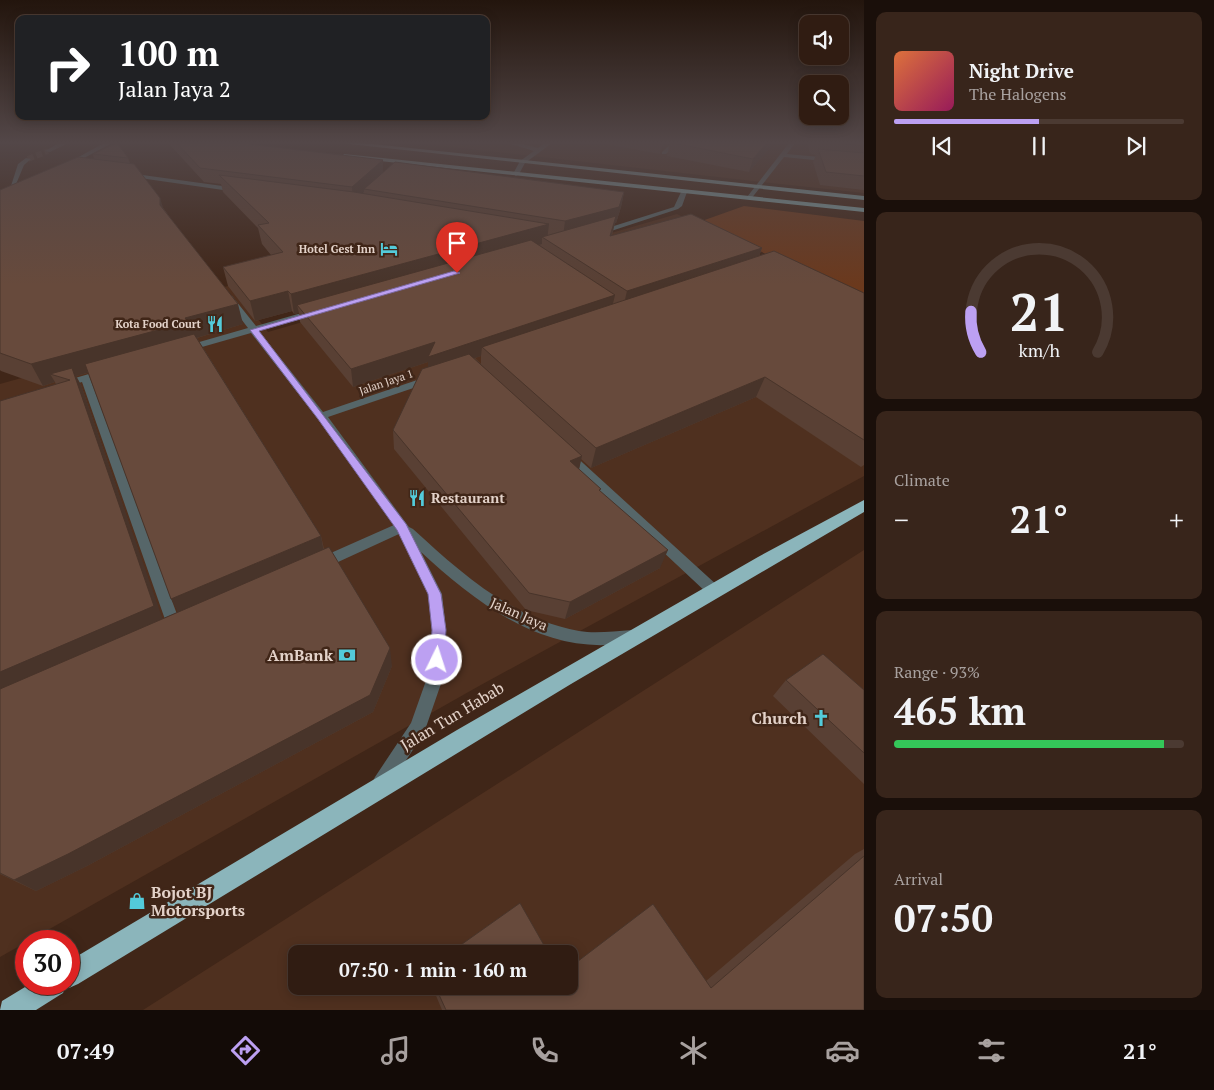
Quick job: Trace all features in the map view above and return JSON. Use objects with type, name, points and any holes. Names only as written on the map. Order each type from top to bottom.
[{"type":"highway","name":"Jalan Tun Habab","points":[[80,968],[378,787],[713,590],[864,505]]},
{"type":"highway","points":[[11,1010],[36,995]]},
{"type":"main road","points":[[667,190],[864,210]]},
{"type":"main road","points":[[795,190],[864,198]]},
{"type":"street","points":[[236,190],[249,192]]},
{"type":"street","points":[[749,198],[755,190]]},
{"type":"street","points":[[593,234],[671,214],[679,206],[684,192]]},
{"type":"street","name":"Jalan Jaya","points":[[224,290],[321,416],[402,527],[434,594],[439,630],[436,675],[418,727],[378,787]]},
{"type":"street","points":[[179,351],[321,311]]},
{"type":"street","points":[[56,387],[113,370]]},
{"type":"street","name":"Jalan Jaya 1","points":[[321,416],[442,375]]},
{"type":"street","points":[[84,378],[179,626],[157,636]]},
{"type":"street","points":[[556,445],[713,590]]},
{"type":"street","points":[[302,572],[402,527]]},
{"type":"street","name":"Jalan Jaya","points":[[402,527],[461,581],[491,603],[533,624],[580,637],[632,637]]},
{"type":"shaded area","points":[[837,190],[864,190],[864,193]]},
{"type":"shaded area","points":[[744,206],[864,221],[864,301],[699,222]]},
{"type":"shaded area","points":[[677,214],[864,306],[864,476],[479,686],[48,930],[15,930],[15,949],[0,957],[0,384],[114,352],[101,319],[232,285],[268,332]]},
{"type":"shaded area","points":[[864,550],[864,1010],[143,1010]]},
{"type":"building","points":[[0,190],[154,190],[160,198],[160,205],[238,304],[185,318],[188,322],[31,364],[0,353]]},
{"type":"building","points":[[235,190],[339,190],[549,224],[291,294],[288,291],[250,301],[223,267],[283,252],[258,225],[269,223]]},
{"type":"building","points":[[371,190],[610,190],[624,192],[619,207],[565,221]]},
{"type":"building","points":[[691,214],[762,248],[627,291],[542,237],[616,216],[610,236]]},
{"type":"building","points":[[531,240],[615,295],[428,357],[435,342],[351,369],[297,305]]},
{"type":"building","points":[[774,251],[864,293],[864,440],[765,377],[596,448],[482,347]]},
{"type":"building","points":[[194,334],[321,536],[171,599],[85,364]]},
{"type":"building","points":[[469,354],[582,456],[570,461],[601,489],[599,490],[668,550],[570,602],[529,593],[393,430],[422,369]]},
{"type":"building","points":[[72,368],[154,606],[0,672],[0,401],[70,380],[50,374]]},
{"type":"building","points":[[329,547],[390,648],[370,695],[68,854],[14,880],[0,873],[0,689]]},
{"type":"building","points":[[823,654],[864,690],[864,753],[786,680]]},
{"type":"building","points":[[864,856],[864,1010],[446,1010],[439,995],[578,995],[578,961],[653,904],[711,988]]},
{"type":"building","points":[[520,903],[544,945],[461,945]]},
{"type":"place","name":"Hotel Gest Inn","points":[[389,249]]},
{"type":"place","name":"Kota Food Court","points":[[215,324]]},
{"type":"place","name":"Restaurant","points":[[417,498]]},
{"type":"place","name":"AmBank","points":[[347,655]]},
{"type":"place","name":"Church","points":[[821,718]]},
{"type":"place","name":"Bojot BJ Motorsports","points":[[137,901]]},
{"type":"route","points":[[437,660],[439,630],[434,594],[402,527],[321,416],[254,330],[457,273]]}]
